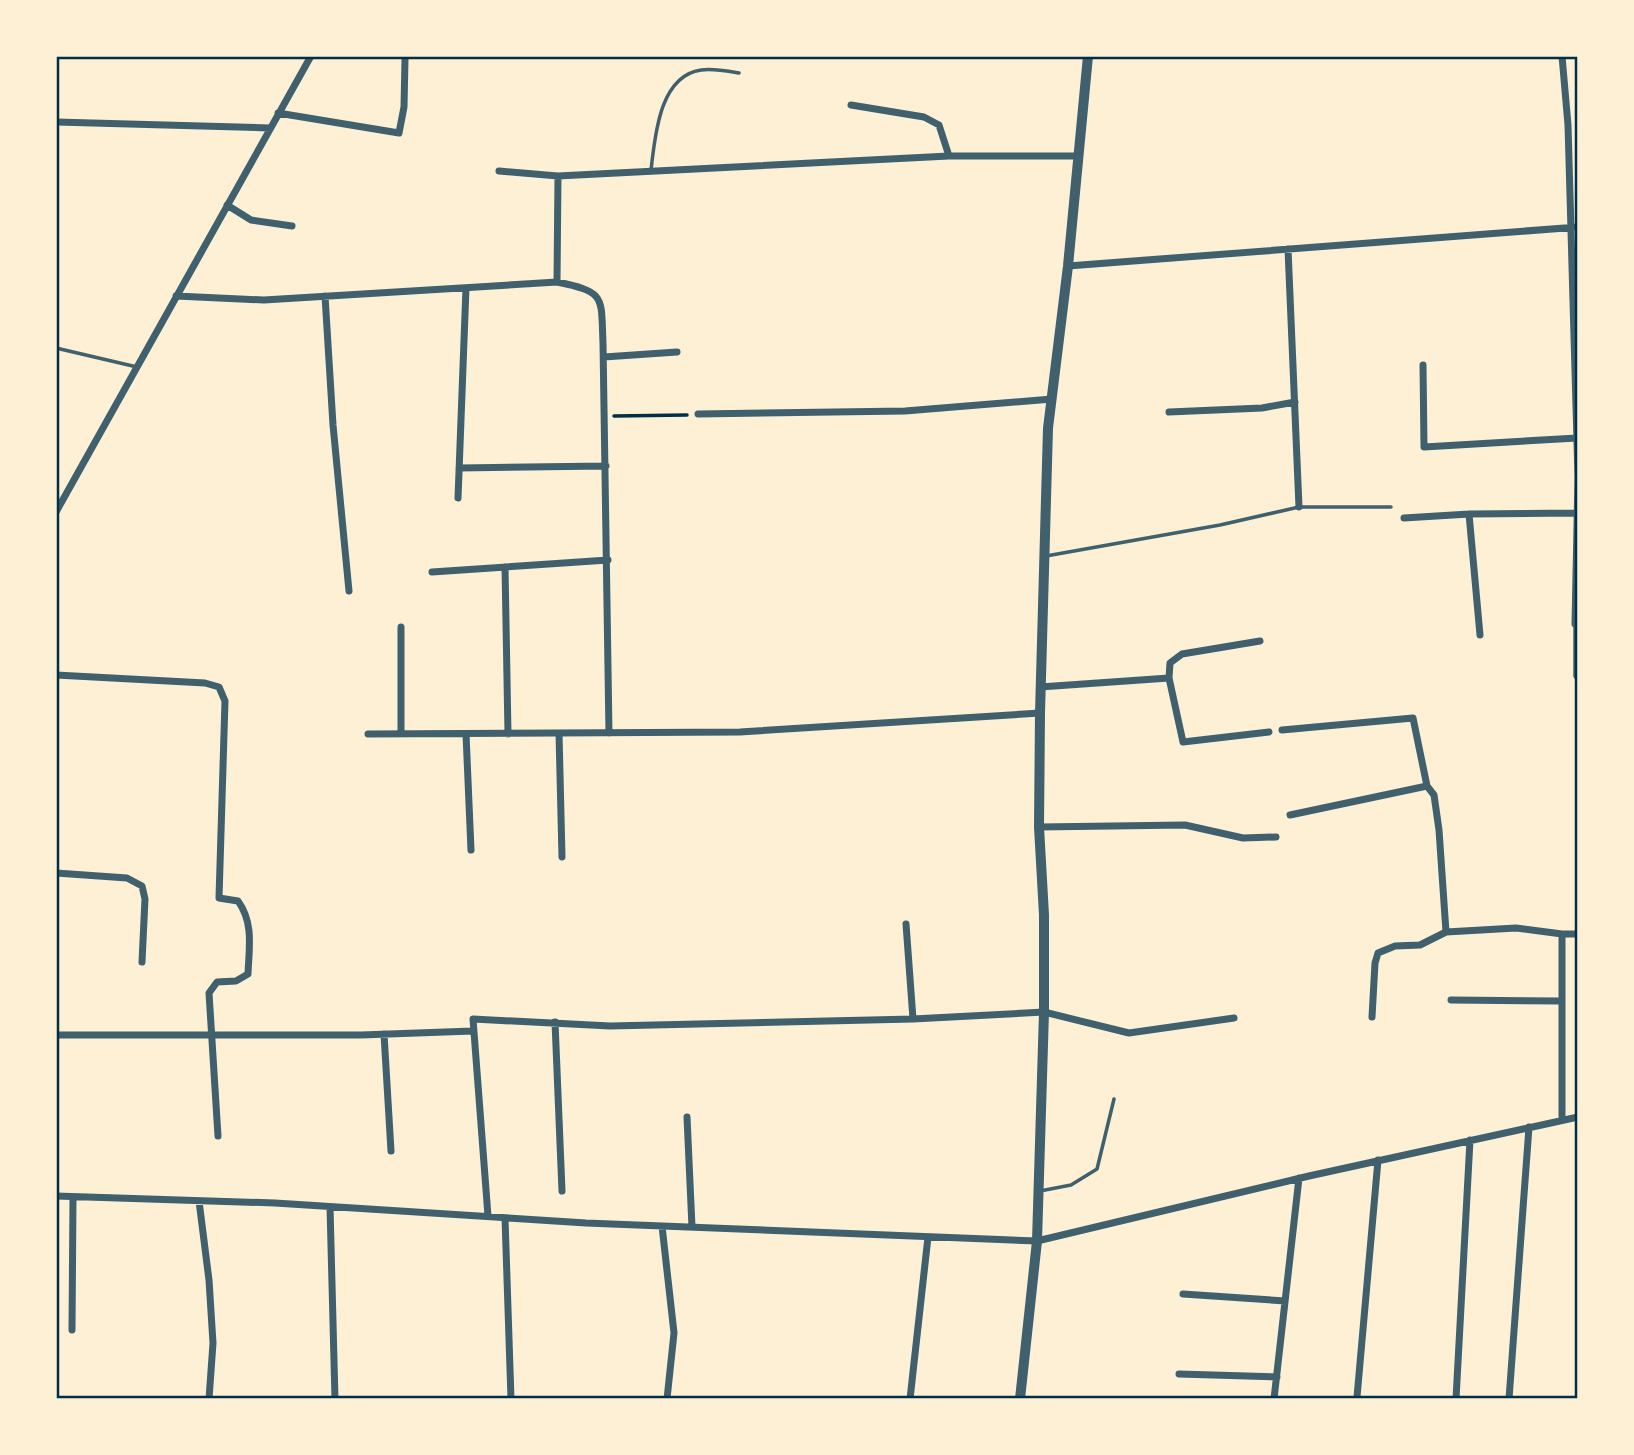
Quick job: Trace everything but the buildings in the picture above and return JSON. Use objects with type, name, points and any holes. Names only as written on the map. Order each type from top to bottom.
[{"type":"street","points":[[56,512],[311,56]]},
{"type":"street","points":[[1020,1399],[1038,1241],[1045,1012],[1044,915],[1039,827],[1040,687],[1048,428],[1068,266],[1088,56]]},
{"type":"street","points":[[1562,56],[1574,228],[1578,477],[1575,624]]},
{"type":"street","points":[[278,113],[399,133],[404,107],[405,59]]},
{"type":"street","points":[[851,105],[924,117],[939,125],[949,156]]},
{"type":"street","points":[[56,122],[270,128]]},
{"type":"street","points":[[499,171],[558,176],[949,156],[1078,156]]},
{"type":"street","points":[[557,282],[558,176]]},
{"type":"street","points":[[227,205],[251,220],[292,226]]},
{"type":"street","points":[[1068,266],[1574,228]]},
{"type":"street","points":[[1288,249],[1299,507]]},
{"type":"street","points":[[176,296],[264,300],[557,282],[583,287],[595,293],[602,308],[604,357],[609,733]]},
{"type":"street","points":[[458,498],[466,288]]},
{"type":"street","points":[[325,296],[333,425],[349,591]]},
{"type":"street","points":[[604,357],[677,352]]},
{"type":"street","points":[[1423,365],[1424,447],[1577,438]]},
{"type":"street","points":[[698,414],[905,411],[1052,399]]},
{"type":"street","points":[[1169,412],[1262,408],[1295,402]]},
{"type":"street","points":[[459,468],[606,466]]},
{"type":"street","points":[[1404,518],[1469,514],[1577,513]]},
{"type":"street","points":[[1469,514],[1480,635]]},
{"type":"street","points":[[432,572],[608,560]]},
{"type":"street","points":[[506,567],[508,734]]},
{"type":"street","points":[[401,627],[401,734]]},
{"type":"street","points":[[1260,641],[1182,654],[1170,663],[1169,678],[1183,742],[1269,732]]},
{"type":"street","points":[[56,676],[205,683],[219,687],[225,701],[219,898],[238,901],[247,914],[250,944],[248,974],[236,981],[216,982],[209,993],[218,1136]]},
{"type":"street","points":[[1040,687],[1169,678]]},
{"type":"street","points":[[368,734],[740,733],[1040,713]]},
{"type":"street","points":[[1282,730],[1413,718],[1427,786],[1434,794],[1446,932]]},
{"type":"street","points":[[559,733],[562,857]]},
{"type":"street","points":[[466,734],[471,850]]},
{"type":"street","points":[[1290,815],[1427,786]]},
{"type":"street","points":[[1039,827],[1185,825],[1243,838],[1276,837]]},
{"type":"street","points":[[56,873],[127,878],[142,886],[145,899],[142,962]]},
{"type":"street","points":[[906,924],[913,1019]]},
{"type":"street","points":[[1372,1017],[1378,953],[1395,947],[1420,945],[1446,932],[1516,928],[1578,934]]},
{"type":"street","points":[[1562,934],[1562,1120]]},
{"type":"street","points":[[1451,1000],[1562,1001]]},
{"type":"street","points":[[488,1216],[472,1019],[610,1026],[913,1019],[1045,1012],[1129,1033],[1234,1018]]},
{"type":"street","points":[[555,1022],[562,1191]]},
{"type":"street","points":[[56,1035],[384,1034],[473,1031]]},
{"type":"street","points":[[384,1034],[391,1151]]},
{"type":"street","points":[[56,1196],[330,1207],[662,1226],[1038,1241],[1299,1178],[1578,1116]]},
{"type":"street","points":[[687,1117],[692,1227]]},
{"type":"street","points":[[1509,1399],[1529,1127]]},
{"type":"street","points":[[1456,1399],[1470,1140]]},
{"type":"street","points":[[1357,1396],[1378,1160]]},
{"type":"street","points":[[1274,1399],[1299,1178]]},
{"type":"street","points":[[72,1331],[73,1197]]},
{"type":"street","points":[[199,1201],[212,1331],[209,1399]]},
{"type":"street","points":[[330,1207],[335,1399]]},
{"type":"street","points":[[505,1218],[511,1399]]},
{"type":"street","points":[[662,1226],[674,1333],[667,1399]]},
{"type":"street","points":[[910,1399],[928,1237]]},
{"type":"street","points":[[1183,1294],[1285,1301]]},
{"type":"street","points":[[1179,1374],[1277,1377]]},
{"type":"lane","points":[[651,172],[659,116],[679,81],[689,73],[700,70],[739,73]]},
{"type":"lane","points":[[56,348],[137,367]]},
{"type":"lane","points":[[1044,557],[1220,525],[1299,507],[1391,507]]},
{"type":"lane","points":[[1575,624],[1575,677],[1578,681]]},
{"type":"lane","points":[[1038,1191],[1071,1185],[1097,1169],[1114,1099]]},
{"type":"path","points":[[605,417],[698,414]]}]
